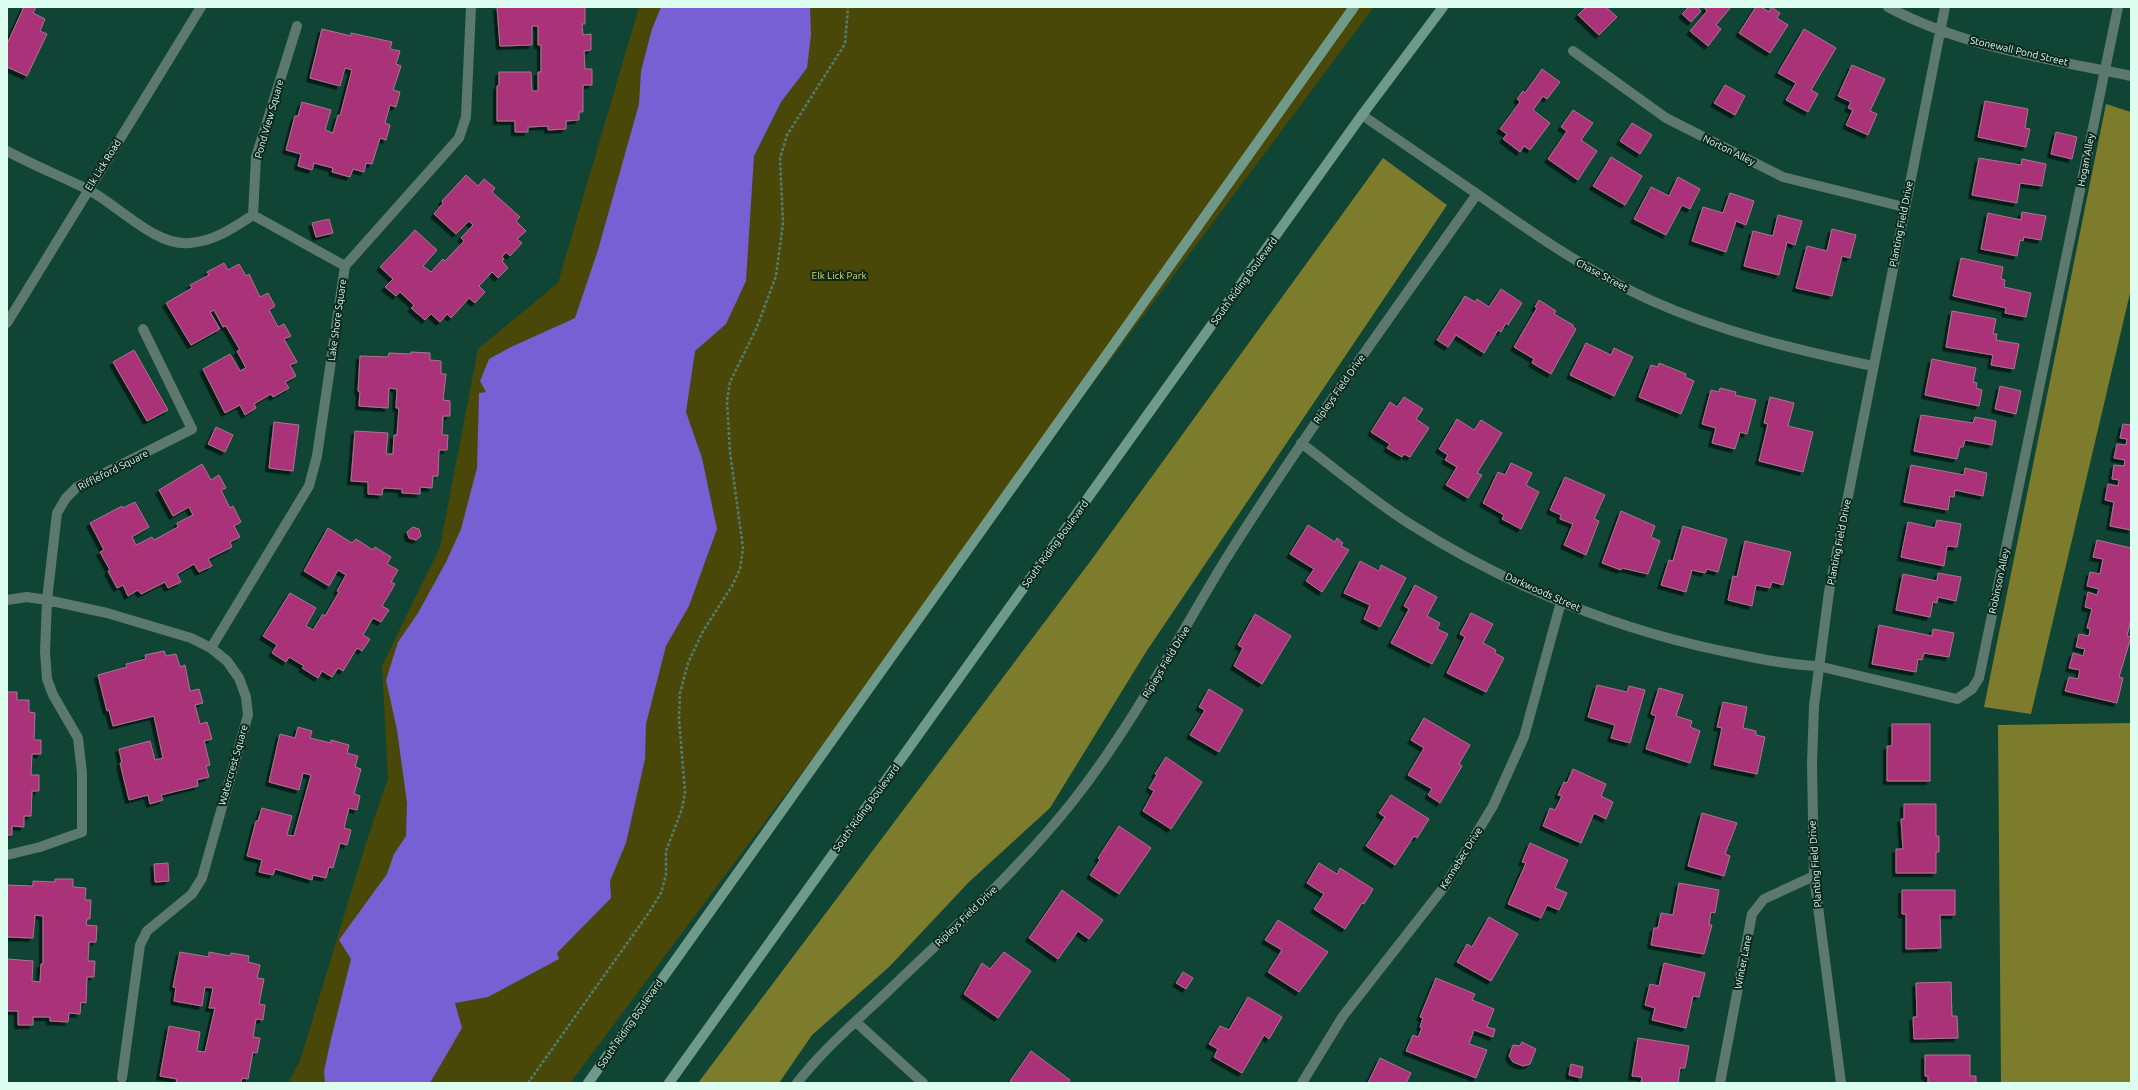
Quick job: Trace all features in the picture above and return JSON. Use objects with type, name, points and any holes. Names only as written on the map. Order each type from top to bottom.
[{"type":"street","name":"Elk Lick Road","points":[[7,322],[201,7]]},
{"type":"street","name":"Lake Shore Square","points":[[211,648],[309,486],[317,456],[345,266],[459,138],[466,117],[471,7]]},
{"type":"street","name":"South Riding Boulevard","points":[[588,1083],[1354,7]]},
{"type":"street","name":"South Riding Boulevard","points":[[669,1083],[1362,115],[1442,7]]},
{"type":"street","name":"Stonewall Pond Street","points":[[1888,7],[1940,30],[1988,45],[2131,76]]},
{"type":"street","name":"Planting Field Drive","points":[[1841,1083],[1814,876],[1812,763],[1818,666],[1829,592],[1904,207],[1945,7]]},
{"type":"street","name":"Hogan Alley","points":[[2055,314],[2118,7]]},
{"type":"street","name":"Pond View Square","points":[[253,215],[256,157],[297,26]]},
{"type":"street","name":"Norton Alley","points":[[1573,51],[1666,118],[1783,177],[1904,207]]},
{"type":"street","name":"Chase Street","points":[[1362,115],[1550,246],[1599,274],[1650,300],[1702,322],[1756,339],[1873,366]]},
{"type":"street","points":[[7,151],[88,190],[150,231],[179,242],[190,243],[218,237],[253,215],[345,266]]},
{"type":"street","name":"Ripleys Field Drive","points":[[797,1083],[810,1067],[1000,883],[1037,844],[1072,802],[1137,710],[1224,563],[1301,443],[1477,194]]},
{"type":"street","name":"Robinson Alley","points":[[1818,666],[1956,699],[1972,690],[1979,678],[2055,314]]},
{"type":"street","name":"Riffleford Square","points":[[7,855],[40,848],[82,832],[82,774],[78,738],[53,695],[47,679],[45,652],[47,600],[57,513],[66,498],[77,487],[192,429],[143,329]]},
{"type":"street","name":"Darkwoods Street","points":[[1301,443],[1410,524],[1475,562],[1561,602],[1628,627],[1701,648],[1794,665],[1818,666]]},
{"type":"street","name":"Watercrest Square","points":[[7,600],[27,597],[47,600],[107,613],[191,638],[211,648],[226,661],[239,678],[246,697],[248,715],[202,878],[192,894],[147,931],[140,945],[122,1078]]},
{"type":"street","name":"Kennebec Drive","points":[[1302,1083],[1343,1016],[1444,887],[1493,806],[1524,737],[1561,602]]},
{"type":"street","name":"Winter Lane","points":[[1720,1083],[1752,914],[1764,899],[1814,876]]},
{"type":"street","points":[[856,1022],[923,1083]]},
{"type":"path","points":[[528,1083],[650,911],[661,893],[666,875],[666,851],[682,809],[685,792],[680,719],[680,692],[688,663],[703,632],[732,586],[740,569],[743,548],[730,452],[727,401],[730,382],[757,327],[776,276],[783,223],[780,158],[787,135],[845,44],[848,7]]},
{"type":"green space","name":"Elk Lick Park","points":[[639,7],[1374,7],[570,1083],[288,1083],[300,1061],[366,843],[388,778],[382,666],[440,547],[478,349],[558,283]]},
{"type":"shaded area","points":[[661,7],[810,7],[811,35],[807,68],[781,102],[754,156],[746,281],[726,324],[695,351],[686,412],[702,458],[717,529],[689,606],[666,646],[646,724],[645,759],[626,843],[610,881],[611,898],[557,953],[559,959],[488,997],[455,1003],[462,1028],[430,1083],[325,1083],[324,1071],[351,959],[339,940],[387,874],[394,854],[406,836],[407,803],[397,730],[386,680],[398,642],[418,613],[446,562],[461,529],[477,468],[479,393],[486,392],[480,381],[489,359],[511,347],[575,318],[598,250],[639,104],[641,71],[652,29]]},
{"type":"shaded area","points":[[2106,104],[2131,112],[2131,289],[2031,714],[1984,707]]},
{"type":"shaded area","points":[[1383,158],[1447,205],[1146,652],[1050,808],[969,882],[889,967],[812,1035],[779,1083],[698,1083],[1092,559]]},
{"type":"shaded area","points":[[2131,723],[2131,1083],[2001,1083],[1998,725]]},
{"type":"building","points":[[24,7],[36,7],[33,13],[45,19],[40,31],[47,34],[27,76],[7,67],[7,44]]},
{"type":"building","points":[[497,7],[585,7],[585,24],[582,24],[583,35],[591,34],[591,50],[584,51],[585,69],[592,69],[592,85],[583,85],[583,112],[579,112],[579,120],[566,121],[566,129],[548,130],[548,126],[528,127],[528,132],[515,132],[515,121],[497,121],[497,86],[499,85],[499,72],[531,72],[532,91],[538,91],[538,72],[541,72],[541,45],[538,45],[538,26],[532,26],[532,45],[500,46]]},
{"type":"building","points":[[1586,7],[1606,7],[1617,17],[1599,35],[1578,15]]},
{"type":"building","points":[[1689,7],[1697,7],[1701,11],[1691,22],[1682,14]]},
{"type":"building","points":[[1704,7],[1731,7],[1716,25],[1721,29],[1708,46],[1690,31],[1707,11]]},
{"type":"building","points":[[1756,7],[1761,7],[1769,12],[1771,7],[1780,13],[1777,18],[1788,25],[1770,53],[1739,33]]},
{"type":"building","points":[[322,29],[351,36],[351,33],[392,42],[390,49],[400,51],[396,64],[401,66],[393,90],[400,92],[396,107],[390,105],[385,123],[390,125],[386,140],[380,138],[372,164],[366,163],[364,172],[353,169],[350,177],[332,172],[333,168],[314,163],[312,170],[298,166],[301,154],[286,150],[295,116],[298,116],[302,102],[331,110],[325,130],[333,133],[338,115],[340,116],[352,70],[345,68],[340,86],[310,78]]},
{"type":"building","points":[[1804,29],[1836,48],[1811,90],[1818,94],[1808,112],[1786,100],[1796,83],[1778,73]]},
{"type":"building","points":[[1852,65],[1885,79],[1870,111],[1877,114],[1868,135],[1846,125],[1853,110],[1848,108],[1851,102],[1838,96]]},
{"type":"building","points":[[1542,69],[1560,82],[1547,99],[1543,96],[1533,110],[1550,123],[1530,150],[1524,146],[1520,152],[1503,139],[1507,134],[1500,129],[1520,102],[1517,99],[1523,91],[1525,93]]},
{"type":"building","points":[[1725,85],[1745,96],[1735,115],[1714,103]]},
{"type":"building","points":[[1985,101],[2028,109],[2025,128],[2030,129],[2026,147],[1978,137]]},
{"type":"building","points":[[1573,110],[1593,123],[1581,140],[1597,151],[1578,180],[1548,159],[1567,131],[1561,127]]},
{"type":"building","points":[[1632,123],[1652,135],[1640,154],[1620,141]]},
{"type":"building","points":[[2056,132],[2077,137],[2072,159],[2051,154]]},
{"type":"building","points":[[1611,157],[1642,176],[1625,205],[1593,186]]},
{"type":"building","points":[[1979,158],[2021,165],[2022,159],[2046,164],[2042,186],[2020,183],[2017,203],[1972,195]]},
{"type":"building","points":[[466,175],[478,186],[484,179],[495,188],[492,192],[520,217],[516,221],[526,231],[517,239],[522,243],[510,256],[506,252],[502,257],[504,259],[502,261],[508,268],[498,278],[492,272],[479,286],[485,292],[475,303],[469,298],[451,318],[447,314],[440,322],[431,314],[425,320],[411,308],[414,305],[400,292],[396,296],[385,287],[393,279],[380,267],[415,230],[437,250],[423,266],[431,272],[443,259],[445,261],[464,241],[461,238],[473,225],[469,221],[456,234],[434,214],[443,203],[442,201]]},
{"type":"building","points":[[1678,177],[1700,189],[1690,209],[1682,205],[1666,235],[1634,219],[1651,187],[1669,196]]},
{"type":"building","points":[[1730,193],[1754,201],[1746,225],[1736,221],[1726,252],[1692,241],[1703,207],[1723,213]]},
{"type":"building","points":[[2022,212],[2046,216],[2041,240],[2024,237],[2023,241],[2020,240],[2017,256],[1981,249],[1988,213],[2021,220]]},
{"type":"building","points":[[1778,215],[1802,221],[1795,245],[1787,242],[1779,275],[1744,266],[1753,231],[1773,236]]},
{"type":"building","points":[[329,219],[333,233],[316,237],[312,223]]},
{"type":"building","points":[[1832,229],[1856,235],[1850,258],[1842,256],[1832,296],[1796,288],[1807,246],[1827,251]]},
{"type":"building","points":[[1961,258],[2003,267],[2001,279],[2005,280],[2004,287],[2031,293],[2026,317],[2005,313],[2006,308],[1953,296]]},
{"type":"building","points":[[224,263],[228,270],[239,264],[246,276],[249,274],[260,297],[268,293],[275,306],[269,310],[278,327],[284,324],[291,336],[284,339],[297,362],[290,365],[296,376],[285,382],[289,388],[273,397],[271,394],[254,404],[256,408],[245,415],[240,405],[225,413],[203,369],[230,354],[240,371],[246,368],[237,351],[240,350],[226,326],[223,327],[214,310],[210,312],[220,329],[191,345],[166,303],[192,288],[190,285],[209,275],[207,272]]},
{"type":"building","points":[[1501,289],[1522,303],[1508,325],[1506,323],[1501,332],[1498,330],[1484,353],[1456,335],[1448,347],[1437,340],[1465,296],[1475,302],[1477,299],[1489,307]]},
{"type":"building","points":[[1539,300],[1556,311],[1554,314],[1573,325],[1576,329],[1551,374],[1532,363],[1534,359],[1514,347],[1537,308],[1535,307]]},
{"type":"building","points":[[1952,311],[1996,319],[1993,334],[1997,334],[1996,340],[2019,344],[2014,369],[1991,365],[1993,355],[1946,347]]},
{"type":"building","points":[[1586,343],[1611,355],[1614,348],[1633,357],[1614,396],[1570,375]]},
{"type":"building","points":[[134,350],[168,410],[147,421],[113,362]]},
{"type":"building","points":[[411,352],[430,353],[430,360],[441,361],[441,374],[446,374],[443,400],[450,401],[450,416],[443,416],[442,435],[448,435],[447,450],[439,450],[438,476],[433,476],[432,488],[420,487],[420,494],[402,493],[402,489],[383,488],[382,495],[368,494],[368,482],[351,481],[355,431],[388,433],[386,454],[393,454],[394,435],[397,435],[399,408],[396,408],[397,389],[389,388],[388,408],[359,406],[360,392],[358,391],[360,356],[388,357],[389,353],[411,354]]},
{"type":"building","points":[[1932,359],[1976,368],[1973,382],[1977,383],[1976,388],[1982,390],[1979,406],[1925,395]]},
{"type":"building","points":[[1659,363],[1686,374],[1685,377],[1694,381],[1681,414],[1639,397],[1651,365],[1658,367]]},
{"type":"building","points":[[2000,386],[2021,391],[2016,414],[1995,409]]},
{"type":"building","points":[[1720,388],[1736,392],[1735,395],[1756,400],[1747,434],[1740,432],[1735,449],[1712,443],[1716,428],[1702,424],[1711,390],[1719,392]]},
{"type":"building","points":[[1404,397],[1423,409],[1416,419],[1429,428],[1410,457],[1404,454],[1402,457],[1387,448],[1390,444],[1371,432],[1390,402],[1397,407]]},
{"type":"building","points":[[1770,397],[1794,403],[1788,426],[1813,432],[1803,472],[1759,461],[1768,424],[1764,423]]},
{"type":"building","points":[[1921,415],[1973,423],[1975,417],[1996,421],[1992,445],[1965,440],[1963,447],[1960,447],[1957,459],[1914,451]]},
{"type":"building","points":[[1457,419],[1474,430],[1481,420],[1502,433],[1477,473],[1482,475],[1468,498],[1446,485],[1457,467],[1445,460],[1448,455],[1439,449]]},
{"type":"building","points":[[274,422],[299,425],[293,471],[269,468]]},
{"type":"building","points":[[2123,424],[2131,425],[2131,530],[2110,526],[2114,502],[2105,500],[2108,484],[2118,486],[2119,480],[2112,479],[2114,465],[2124,466],[2125,460],[2114,458],[2117,444],[2126,445],[2127,439],[2120,438]]},
{"type":"building","points":[[216,427],[233,435],[225,452],[208,444]]},
{"type":"building","points":[[1511,463],[1532,473],[1526,485],[1539,492],[1521,529],[1502,519],[1504,515],[1483,503],[1498,472],[1505,475]]},
{"type":"building","points":[[202,464],[211,480],[219,475],[226,488],[221,490],[230,508],[233,506],[241,522],[234,526],[240,537],[230,542],[232,547],[208,559],[212,566],[199,572],[194,564],[177,574],[181,582],[168,588],[165,582],[141,594],[138,590],[128,596],[123,585],[117,588],[108,571],[110,570],[100,552],[104,550],[90,523],[122,506],[123,508],[135,502],[149,527],[132,537],[136,545],[152,537],[154,540],[178,527],[177,523],[193,515],[189,507],[173,516],[159,490]]},
{"type":"building","points":[[1911,465],[1964,475],[1965,468],[1987,473],[1983,496],[1955,490],[1954,497],[1950,496],[1948,510],[1904,502]]},
{"type":"building","points":[[1565,477],[1605,495],[1594,519],[1599,521],[1586,555],[1564,545],[1573,524],[1560,519],[1561,515],[1550,510]]},
{"type":"building","points":[[1621,511],[1655,526],[1651,537],[1660,541],[1648,574],[1622,568],[1621,570],[1602,563]]},
{"type":"building","points":[[1937,520],[1961,524],[1957,547],[1947,546],[1944,566],[1901,557],[1908,522],[1935,528]]},
{"type":"building","points":[[1308,525],[1335,542],[1337,538],[1343,543],[1341,546],[1349,550],[1322,592],[1306,581],[1314,569],[1290,554]]},
{"type":"building","points":[[1683,526],[1727,539],[1718,572],[1707,569],[1705,573],[1692,570],[1686,592],[1661,585],[1669,560],[1673,561]]},
{"type":"building","points":[[413,527],[419,529],[421,536],[416,540],[409,538],[407,532]]},
{"type":"building","points":[[328,528],[352,543],[356,539],[373,550],[375,547],[391,557],[387,564],[398,570],[391,582],[395,584],[382,606],[389,610],[381,622],[373,618],[363,635],[370,639],[362,651],[357,648],[343,671],[338,668],[332,677],[322,671],[318,678],[302,668],[304,666],[289,657],[286,662],[272,653],[277,645],[263,636],[290,593],[316,608],[306,626],[313,630],[323,614],[325,616],[339,592],[337,591],[346,575],[338,570],[329,586],[304,571]]},
{"type":"building","points":[[2097,540],[2131,548],[2131,619],[2127,636],[2131,637],[2119,677],[2123,678],[2117,703],[2065,691],[2069,677],[2078,679],[2080,670],[2069,668],[2073,653],[2083,656],[2085,649],[2076,647],[2079,634],[2089,636],[2090,629],[2087,628],[2092,609],[2085,607],[2088,592],[2097,595],[2099,589],[2087,586],[2090,572],[2100,574],[2103,559],[2093,557]]},
{"type":"building","points":[[1745,541],[1791,552],[1783,585],[1772,582],[1770,588],[1756,585],[1752,606],[1728,600],[1733,576],[1737,577]]},
{"type":"building","points":[[1360,561],[1379,571],[1381,565],[1406,578],[1380,627],[1364,619],[1370,605],[1344,593]]},
{"type":"building","points":[[1938,573],[1961,577],[1956,601],[1938,597],[1937,603],[1933,602],[1930,617],[1896,610],[1903,574],[1937,581]]},
{"type":"building","points":[[1415,585],[1437,597],[1427,616],[1440,623],[1437,629],[1448,634],[1432,664],[1391,643],[1409,609],[1404,606]]},
{"type":"building","points":[[1471,613],[1493,624],[1483,643],[1496,650],[1495,653],[1504,658],[1486,692],[1447,673],[1465,637],[1460,634]]},
{"type":"building","points":[[1255,614],[1291,636],[1262,684],[1234,666],[1243,648],[1238,645]]},
{"type":"building","points":[[1879,625],[1932,636],[1933,629],[1954,633],[1949,657],[1924,653],[1922,660],[1918,659],[1916,672],[1872,664]]},
{"type":"building","points":[[164,651],[166,656],[176,654],[180,667],[185,665],[190,691],[199,689],[203,703],[195,705],[200,724],[207,722],[212,739],[204,741],[210,765],[206,766],[209,777],[197,780],[198,786],[161,795],[163,800],[150,804],[148,795],[129,800],[120,763],[122,763],[119,749],[150,741],[155,760],[163,758],[154,716],[113,726],[109,710],[107,711],[98,675],[127,667],[126,664],[146,659],[145,655]]},
{"type":"building","points":[[1597,685],[1627,692],[1629,686],[1645,690],[1630,743],[1611,738],[1615,725],[1588,717]]},
{"type":"building","points":[[1659,688],[1683,695],[1676,716],[1692,721],[1690,727],[1700,731],[1690,763],[1646,749],[1656,716],[1651,714]]},
{"type":"building","points":[[1209,689],[1243,710],[1219,752],[1190,735],[1205,710],[1199,707]]},
{"type":"building","points":[[7,692],[17,692],[17,700],[29,700],[29,712],[35,713],[34,740],[41,740],[41,754],[32,754],[31,775],[39,775],[39,791],[32,791],[31,816],[24,816],[24,827],[12,826],[12,835],[7,835]]},
{"type":"building","points":[[1723,702],[1747,707],[1743,728],[1756,731],[1756,735],[1765,737],[1757,774],[1714,765],[1722,728],[1717,727]]},
{"type":"building","points":[[1424,718],[1470,745],[1459,764],[1462,766],[1440,803],[1428,795],[1432,789],[1408,775],[1424,748],[1411,740]]},
{"type":"building","points":[[1892,724],[1930,724],[1930,781],[1887,781],[1887,746],[1892,746]]},
{"type":"building","points":[[298,727],[312,731],[310,738],[331,743],[331,740],[349,745],[347,753],[358,756],[355,767],[361,769],[354,794],[360,796],[357,810],[349,808],[344,828],[351,830],[347,845],[340,843],[333,868],[329,867],[326,878],[313,875],[312,880],[275,869],[273,875],[259,872],[262,860],[247,856],[256,821],[258,821],[262,808],[292,816],[287,835],[294,836],[311,775],[303,773],[299,790],[269,782],[280,734],[295,738]]},
{"type":"building","points":[[1166,757],[1202,782],[1171,829],[1143,811],[1154,791],[1149,788],[1157,775],[1155,774]]},
{"type":"building","points":[[1573,769],[1606,784],[1601,796],[1613,802],[1606,819],[1594,813],[1581,843],[1543,826],[1550,808],[1555,810],[1562,796],[1558,795],[1564,782],[1567,783]]},
{"type":"building","points":[[1391,795],[1429,819],[1417,838],[1414,836],[1395,865],[1366,846],[1385,817],[1379,813]]},
{"type":"building","points":[[1904,804],[1936,804],[1936,836],[1939,836],[1939,852],[1936,852],[1936,873],[1896,873],[1896,849],[1903,849],[1901,819],[1904,819]]},
{"type":"building","points":[[1702,813],[1737,823],[1725,854],[1730,856],[1724,876],[1688,866]]},
{"type":"building","points":[[1119,826],[1151,848],[1119,894],[1090,875],[1100,860],[1098,858]]},
{"type":"building","points":[[1530,843],[1568,860],[1555,888],[1567,893],[1559,910],[1547,905],[1541,918],[1508,904],[1526,863],[1522,862]]},
{"type":"building","points":[[168,863],[169,881],[155,882],[154,864]]},
{"type":"building","points":[[1319,863],[1337,874],[1340,868],[1373,889],[1364,904],[1362,903],[1345,929],[1314,909],[1324,894],[1307,883]]},
{"type":"building","points":[[55,879],[73,879],[73,887],[86,888],[85,900],[91,900],[90,919],[87,919],[86,925],[97,926],[96,942],[89,942],[88,961],[95,961],[94,977],[87,977],[86,1003],[81,1002],[80,1014],[69,1013],[68,1022],[50,1021],[50,1017],[33,1017],[33,1025],[18,1025],[18,1011],[7,1011],[7,959],[33,961],[32,981],[40,982],[41,964],[43,964],[43,916],[35,915],[33,938],[7,937],[7,885],[33,886],[33,881],[55,882]]},
{"type":"building","points":[[1679,883],[1719,890],[1715,913],[1711,912],[1709,925],[1712,925],[1704,954],[1651,945],[1654,928],[1658,928],[1661,913],[1673,915]]},
{"type":"building","points":[[1062,890],[1103,920],[1089,939],[1078,931],[1058,959],[1029,938]]},
{"type":"building","points":[[1902,890],[1955,890],[1955,915],[1940,915],[1941,948],[1906,949],[1906,914],[1902,914]]},
{"type":"building","points":[[1489,917],[1518,934],[1491,981],[1457,962],[1467,944],[1472,947]]},
{"type":"building","points":[[1278,920],[1328,952],[1299,992],[1268,972],[1282,950],[1265,940]]},
{"type":"building","points":[[180,952],[209,957],[209,952],[230,956],[231,953],[249,956],[248,962],[260,965],[257,978],[264,979],[259,1004],[265,1005],[263,1020],[256,1019],[253,1037],[260,1038],[257,1053],[253,1052],[248,1079],[242,1078],[241,1083],[176,1083],[177,1079],[160,1076],[169,1026],[200,1032],[197,1051],[205,1052],[215,1008],[209,1008],[213,988],[205,987],[202,1006],[174,1001],[176,988],[173,987]]},
{"type":"building","points":[[1004,952],[1031,971],[998,1018],[964,994],[982,963],[990,969]]},
{"type":"building","points":[[1664,963],[1705,973],[1699,997],[1693,996],[1686,1028],[1652,1020],[1655,1008],[1645,1005],[1650,984],[1659,986]]},
{"type":"building","points":[[1183,972],[1193,978],[1186,989],[1176,983]]},
{"type":"building","points":[[1436,978],[1475,994],[1472,1000],[1494,1009],[1487,1027],[1495,1029],[1493,1037],[1474,1030],[1469,1044],[1487,1050],[1476,1078],[1406,1051],[1413,1035],[1418,1037],[1422,1028],[1420,1027],[1423,1018],[1420,1017]]},
{"type":"building","points":[[1951,982],[1952,1016],[1957,1016],[1958,1038],[1914,1039],[1913,1017],[1917,1017],[1916,983]]},
{"type":"building","points":[[1248,997],[1282,1017],[1269,1039],[1264,1035],[1242,1073],[1214,1057],[1218,1049],[1209,1044],[1220,1026],[1229,1030]]},
{"type":"building","points":[[1638,1038],[1689,1046],[1685,1068],[1680,1068],[1678,1083],[1641,1083],[1642,1077],[1632,1076]]},
{"type":"building","points":[[1522,1042],[1536,1049],[1530,1064],[1523,1066],[1513,1062],[1509,1056],[1513,1045],[1520,1046]]},
{"type":"building","points":[[1031,1051],[1070,1080],[1068,1083],[1013,1083],[1010,1081]]},
{"type":"building","points":[[1925,1055],[1970,1055],[1970,1076],[1976,1076],[1976,1083],[1928,1083],[1928,1076],[1925,1076]]},
{"type":"building","points":[[1380,1058],[1411,1073],[1406,1083],[1368,1083]]},
{"type":"building","points":[[1571,1064],[1583,1067],[1581,1078],[1569,1075]]}]
